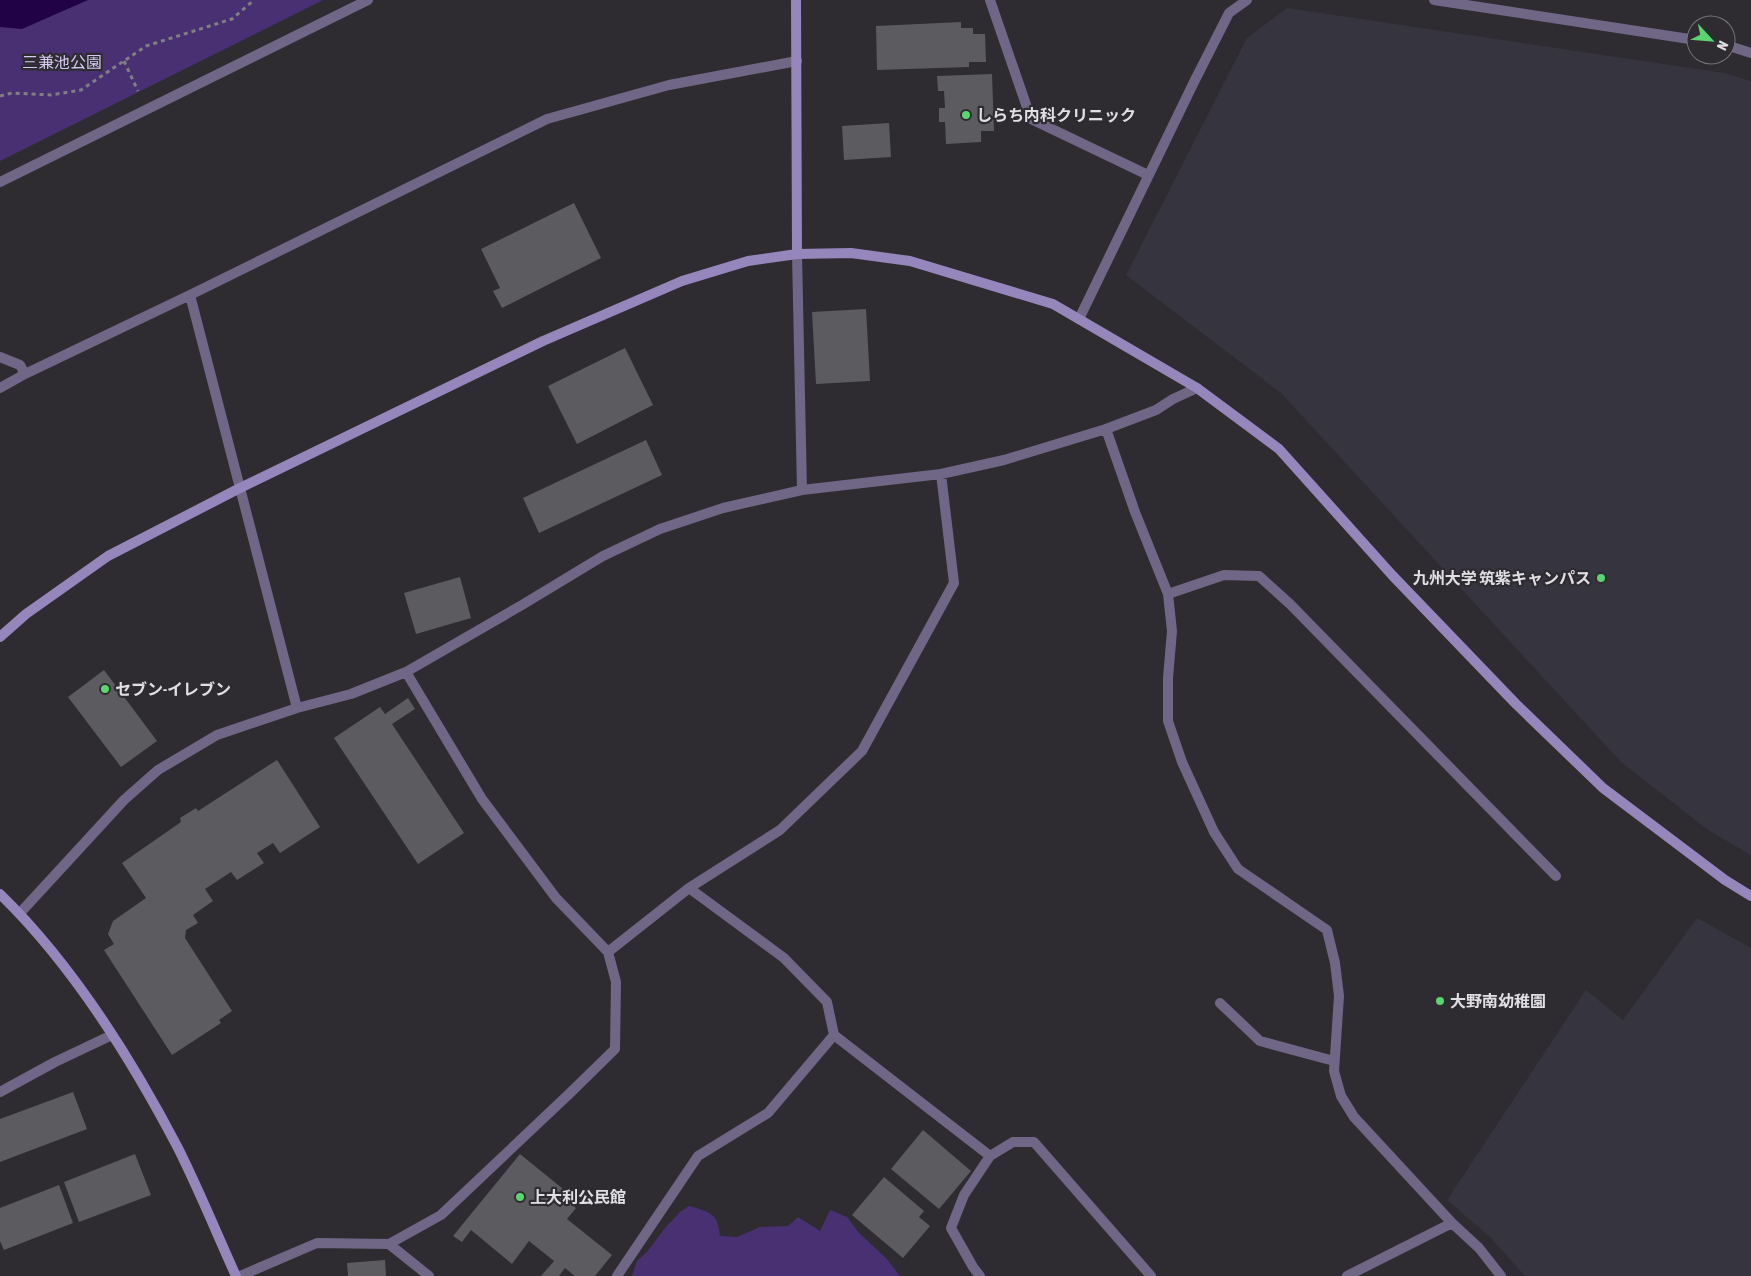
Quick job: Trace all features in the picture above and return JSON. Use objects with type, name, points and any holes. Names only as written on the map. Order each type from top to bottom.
[{"type":"street","points":[[0,182],[368,0]]},
{"type":"street","points":[[796,0],[797,254],[802,490]]},
{"type":"street","points":[[990,0],[1031,119],[1148,175]]},
{"type":"street","points":[[1079,319],[1148,175],[1229,14],[1247,0]]},
{"type":"street","points":[[1434,0],[1686,38]]},
{"type":"street","points":[[1736,48],[1751,53]]},
{"type":"street","points":[[0,388],[25,374],[190,296],[547,119],[669,85],[797,61]]},
{"type":"street","points":[[0,637],[26,614],[108,556],[240,488],[544,341],[682,281],[748,261],[797,254],[851,253],[910,261],[1053,304],[1197,388],[1279,449],[1399,582],[1516,704],[1603,788],[1725,880],[1751,896]]},
{"type":"street","points":[[190,296],[298,708]]},
{"type":"street","points":[[0,357],[20,364],[25,374]]},
{"type":"street","points":[[20,913],[124,800],[158,770],[217,735],[298,708],[351,694],[406,672],[603,556],[660,529],[723,508],[802,490],[941,474],[1004,460],[1106,429],[1156,410],[1173,399],[1197,388]]},
{"type":"street","points":[[1106,429],[1135,512],[1168,594],[1172,631],[1168,678],[1168,721],[1182,762],[1214,832],[1238,869],[1327,930],[1335,963],[1339,996],[1334,1070],[1341,1096],[1354,1117],[1452,1223],[1479,1248],[1501,1276]]},
{"type":"street","points":[[608,952],[688,888],[780,830],[862,751],[954,583],[941,474]]},
{"type":"street","points":[[1168,594],[1224,575],[1259,576],[1290,604],[1556,876]]},
{"type":"street","points":[[0,894],[20,913],[62,965],[112,1035],[146,1089],[178,1150],[238,1276],[317,1243],[389,1244],[441,1215],[615,1049],[616,982],[608,952],[556,898],[482,798],[406,672]]},
{"type":"street","points":[[688,888],[784,958],[826,1002],[834,1035],[990,1156]]},
{"type":"street","points":[[1220,1003],[1260,1041],[1334,1061]]},
{"type":"street","points":[[0,1092],[55,1062],[112,1035]]},
{"type":"street","points":[[617,1276],[698,1156],[768,1113],[834,1035]]},
{"type":"street","points":[[980,1276],[951,1228],[964,1195],[990,1156],[1013,1142],[1034,1142],[1151,1276]]},
{"type":"street","points":[[1347,1276],[1452,1223]]},
{"type":"street","points":[[389,1244],[429,1276]]},
{"type":"path","points":[[0,96],[12,92],[51,95],[81,90],[146,46],[232,19],[254,0]]},
{"type":"path","points":[[124,61],[147,110]]},
{"type":"shaded area","points":[[0,0],[88,0],[22,29],[0,27]]},
{"type":"shaded area","name":"九州大学 筑紫キャンパス","points":[[1287,8],[1724,73],[1751,81],[1751,855],[1708,830],[1621,762],[1281,393],[1126,275],[1247,38]]},
{"type":"shaded area","points":[[1697,918],[1751,948],[1751,1276],[1525,1276],[1490,1237],[1447,1200],[1586,990],[1623,1020]]},
{"type":"green space","name":"三兼池公園","points":[[0,0],[323,0],[0,161]]},
{"type":"green space","points":[[689,1206],[712,1215],[717,1222],[720,1236],[737,1237],[760,1227],[788,1226],[798,1217],[820,1231],[830,1210],[847,1217],[859,1233],[886,1258],[900,1276],[632,1276],[637,1261],[647,1252],[680,1212]]},
{"type":"building","points":[[961,22],[961,28],[973,28],[973,34],[985,34],[986,62],[969,62],[969,67],[877,70],[876,26]]},
{"type":"building","name":"しらち内科クリニック","points":[[992,74],[994,131],[981,131],[981,142],[946,144],[945,122],[939,122],[939,108],[945,108],[944,91],[938,91],[937,76]]},
{"type":"building","points":[[889,123],[891,157],[844,160],[842,126]]},
{"type":"building","points":[[574,203],[601,258],[502,308],[493,291],[500,288],[481,249]]},
{"type":"building","points":[[866,309],[870,381],[816,384],[812,312]]},
{"type":"building","points":[[625,348],[653,405],[577,444],[548,386]]},
{"type":"building","points":[[646,440],[662,475],[539,533],[523,498]]},
{"type":"building","points":[[460,577],[471,618],[416,634],[404,593]]},
{"type":"building","points":[[104,670],[157,741],[121,767],[68,697]]},
{"type":"building","points":[[408,698],[415,709],[392,724],[464,833],[418,864],[334,738],[380,707],[385,714]]},
{"type":"building","points":[[277,760],[320,827],[280,853],[273,843],[257,853],[264,863],[237,880],[231,872],[205,889],[213,901],[193,915],[198,923],[186,930],[185,938],[232,1011],[219,1020],[221,1023],[172,1055],[104,950],[114,944],[108,934],[113,921],[146,898],[122,863],[181,822],[180,818],[196,808],[198,811]]},
{"type":"building","points":[[73,1092],[87,1129],[0,1162],[0,1119]]},
{"type":"building","points":[[923,1130],[971,1171],[939,1209],[891,1169]]},
{"type":"building","points":[[135,1154],[151,1195],[79,1222],[64,1182]]},
{"type":"building","points":[[520,1154],[568,1193],[563,1198],[576,1208],[567,1219],[612,1255],[595,1276],[575,1276],[565,1268],[559,1276],[541,1276],[554,1261],[529,1241],[512,1264],[471,1230],[462,1242],[453,1236]]},
{"type":"building","points":[[884,1177],[924,1211],[919,1217],[930,1226],[903,1258],[852,1215]]},
{"type":"building","points":[[59,1185],[73,1223],[4,1250],[0,1241],[0,1208]]},
{"type":"building","points":[[385,1260],[386,1276],[348,1276],[347,1263]]},
{"type":"place","name":"しらち内科クリニック","points":[[966,115]]},
{"type":"place","name":"九州大学 筑紫キャンパス","points":[[1601,578]]},
{"type":"place","name":"セブン-イレブン","points":[[105,689]]},
{"type":"place","name":"大野南幼稚園","points":[[1440,1001]]},
{"type":"place","name":"上大利公民館","points":[[520,1197]]}]
